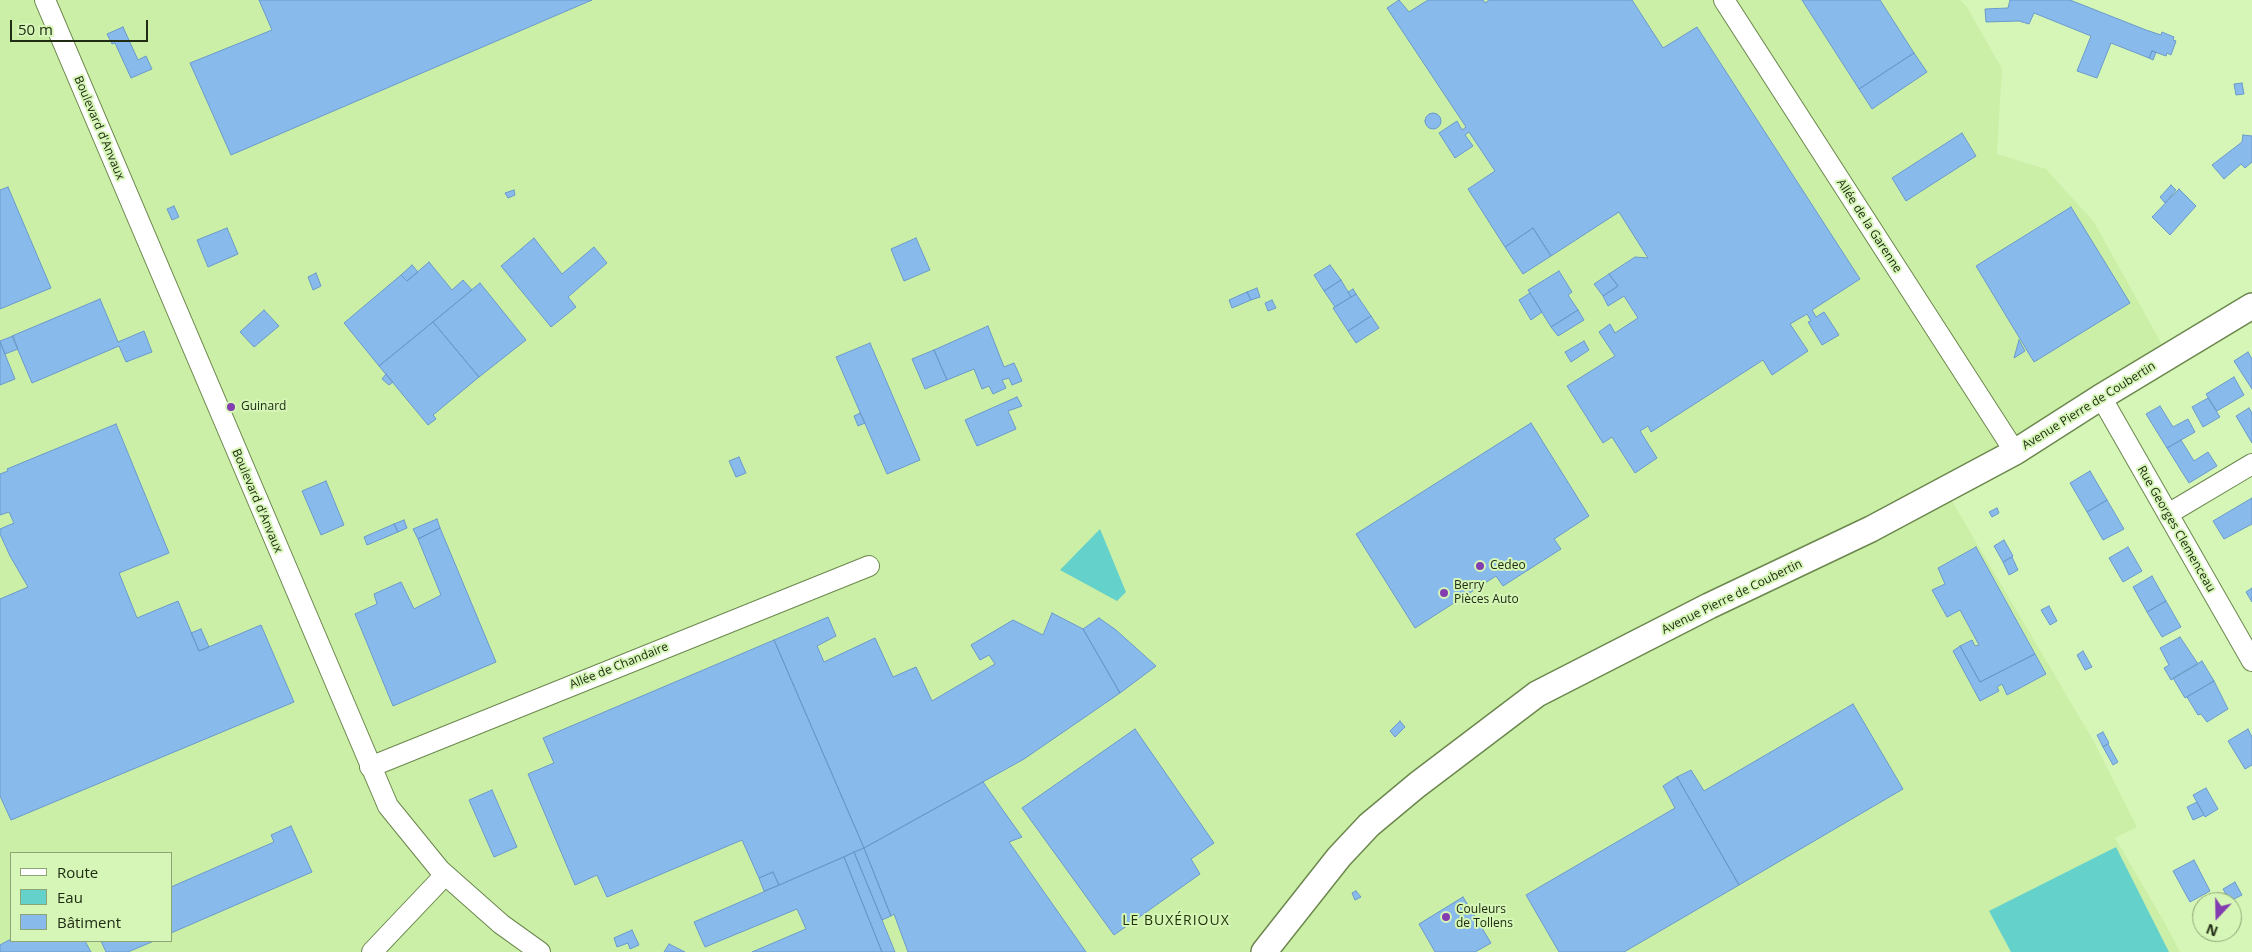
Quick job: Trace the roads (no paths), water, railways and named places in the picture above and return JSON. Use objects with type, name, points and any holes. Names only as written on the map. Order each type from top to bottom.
[{"type":"street","name":"Boulevard d'Anvaux","points":[[44,0],[388,806],[445,875],[501,924],[540,952]]},
{"type":"street","name":"Allée de la Garenne","points":[[1724,0],[2015,452]]},
{"type":"street","name":"Avenue Pierre de Coubertin","points":[[1264,952],[1339,857],[1369,825],[1431,774],[1537,694],[1708,606],[1863,533],[2015,452],[2101,397],[2252,306]]},
{"type":"street","name":"Rue Georges Clemenceau","points":[[2101,397],[2252,661]]},
{"type":"street","points":[[2168,514],[2252,464]]},
{"type":"street","name":"Allée de Chandaire","points":[[370,766],[869,566]]},
{"type":"street","points":[[372,952],[445,875]]},
{"type":"water","points":[[1100,529],[1126,592],[1117,601],[1060,570]]},
{"type":"water","points":[[2116,847],[2169,952],[2011,952],[1989,911]]},
{"type":"place","name":"Guinard","points":[[231,407]]},
{"type":"place","name":"Cedeo","points":[[1480,566]]},
{"type":"place","name":"Berry Pièces Auto","points":[[1444,593]]},
{"type":"place","name":"Couleurs de Tollens","points":[[1446,917]]},
{"type":"district","name":"LE BUXÉRIOUX","points":[[1176,921]]}]
